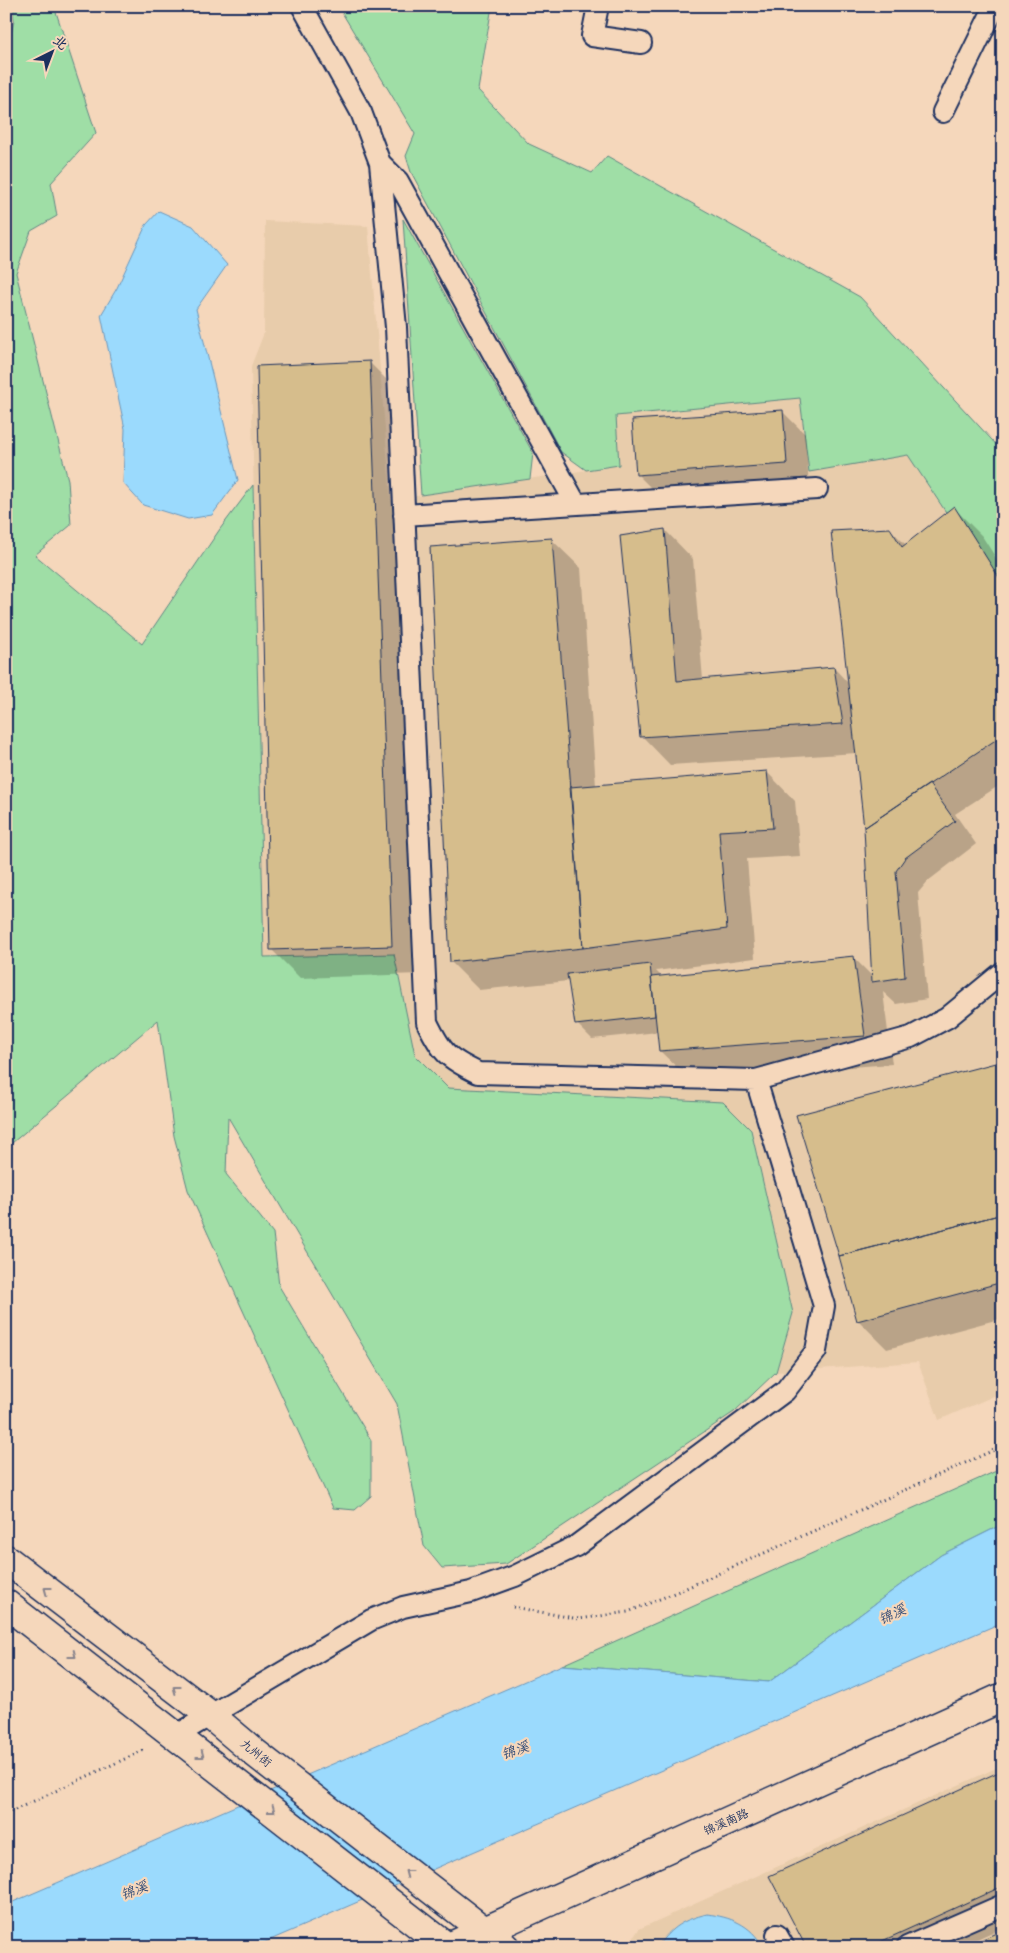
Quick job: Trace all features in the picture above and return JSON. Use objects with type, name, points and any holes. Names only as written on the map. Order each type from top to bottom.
[{"type":"main road","name":"九州街","points":[[6,1560],[210,1715],[255,1753],[494,1939]]},
{"type":"main road","points":[[6,1604],[448,1947]]},
{"type":"main road","name":"锦溪南路","points":[[448,1947],[494,1939],[1003,1697]]},
{"type":"lane","points":[[302,6],[361,112],[380,163],[396,327],[427,1022],[439,1047],[457,1063],[478,1073],[756,1080],[911,1037],[946,1018],[1003,972]]},
{"type":"lane","points":[[598,6],[592,36],[641,43]]},
{"type":"lane","points":[[943,112],[995,6]]},
{"type":"lane","points":[[380,163],[398,181],[576,504]]},
{"type":"lane","points":[[404,515],[817,489]]},
{"type":"lane","points":[[177,1735],[371,1620],[404,1607],[471,1592],[506,1579],[576,1546],[785,1392],[816,1351],[824,1306],[756,1080]]},
{"type":"lane","points":[[907,1947],[1003,1905]]},
{"type":"path","points":[[511,1606],[579,1619],[628,1612],[684,1589],[1003,1446]]},
{"type":"path","points":[[6,1814],[177,1735]]},
{"type":"shaded area","points":[[265,221],[368,226],[391,500],[619,465],[615,416],[801,398],[809,471],[908,455],[1003,598],[1003,1392],[939,1420],[918,1362],[776,1372],[793,1313],[751,1130],[723,1102],[448,1088],[415,1055],[394,954],[264,957],[251,366],[264,333]]},
{"type":"shaded area","points":[[1003,1765],[1003,1947],[627,1947],[639,1929]]},
{"type":"green space","points":[[12,6],[54,6],[96,133],[51,183],[57,216],[31,231],[16,273],[68,480],[71,525],[35,555],[142,644],[220,529],[253,485],[264,957],[394,954],[415,1055],[448,1088],[723,1102],[751,1130],[793,1313],[776,1372],[734,1412],[506,1564],[442,1568],[424,1546],[397,1404],[228,1117],[226,1174],[273,1233],[279,1286],[371,1440],[371,1496],[355,1510],[333,1508],[188,1190],[174,1136],[158,1020],[6,1148],[6,57],[14,20]]},
{"type":"green space","points":[[338,6],[492,6],[478,90],[529,144],[592,173],[607,156],[860,297],[1003,452],[1003,598],[908,455],[809,472],[800,398],[616,416],[619,465],[586,470],[561,452],[411,172],[406,156],[415,134]]},
{"type":"green space","points":[[403,219],[533,453],[530,479],[421,495]]},
{"type":"green space","points":[[1003,1468],[1003,1524],[941,1555],[769,1682],[562,1665]]},
{"type":"water","points":[[159,211],[193,226],[227,265],[196,309],[238,480],[212,515],[188,519],[143,505],[123,483],[125,429],[101,315],[117,288],[146,225]]},
{"type":"water","name":"锦溪","points":[[1003,1524],[1003,1622],[254,1947],[6,1947],[6,1905],[562,1665],[769,1682],[941,1555]]},
{"type":"water","points":[[707,1914],[724,1917],[746,1927],[763,1947],[657,1947],[679,1925]]},
{"type":"building","points":[[370,361],[392,946],[270,950],[257,366]]},
{"type":"building","points":[[783,410],[787,464],[636,475],[632,420]]},
{"type":"building","points":[[954,506],[1003,584],[1003,735],[864,828],[831,531],[890,528],[902,547]]},
{"type":"building","points":[[665,529],[677,681],[834,667],[843,724],[640,737],[620,536]]},
{"type":"building","points":[[552,538],[583,948],[450,962],[430,547]]},
{"type":"building","points":[[767,771],[773,828],[719,831],[727,929],[583,948],[570,787]]},
{"type":"building","points":[[929,784],[955,821],[905,858],[896,871],[905,977],[872,982],[864,828]]},
{"type":"building","points":[[854,956],[865,1036],[659,1051],[651,977]]},
{"type":"building","points":[[650,964],[655,1016],[575,1025],[567,974]]},
{"type":"building","points":[[1003,1061],[1003,1214],[839,1256],[796,1115]]},
{"type":"building","points":[[1003,1214],[1003,1282],[857,1321],[839,1256]]},
{"type":"building","points":[[1003,1770],[1003,1886],[869,1947],[806,1947],[769,1876]]},
{"type":"building","points":[[1003,1930],[1003,1947],[965,1947]]}]
